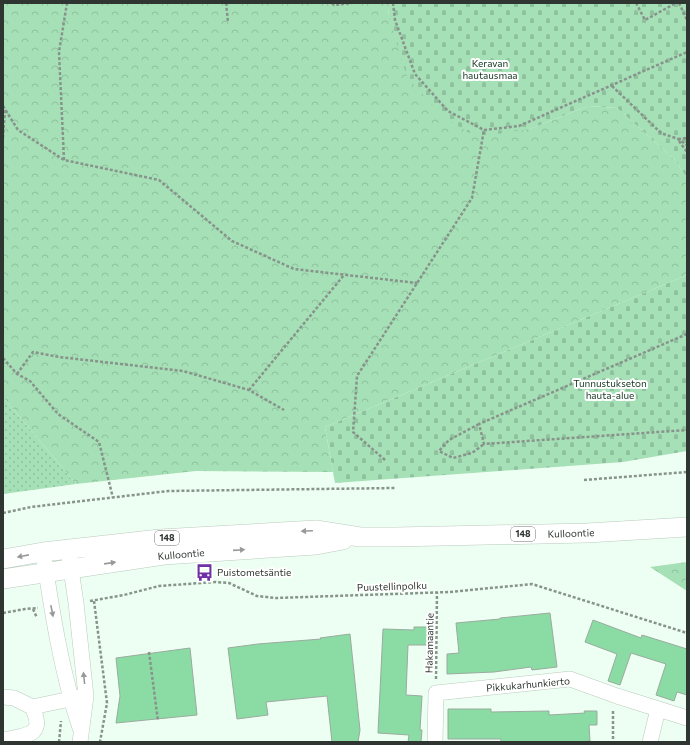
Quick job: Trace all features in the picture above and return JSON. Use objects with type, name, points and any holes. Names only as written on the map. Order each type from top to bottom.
[{"type":"main road","name":"Kulloontie","points":[[3,559],[68,548],[160,539],[316,530],[360,537],[395,537],[587,532],[687,527]]},
{"type":"main road","name":"Kulloontie","points":[[3,579],[164,555],[316,545],[360,537]]},
{"type":"street","points":[[68,548],[76,603],[86,696],[80,736]]},
{"type":"street","points":[[43,552],[51,606],[70,699],[80,736]]},
{"type":"street","name":"Pikkukarhunkierto","points":[[436,693],[570,679],[687,718]]},
{"type":"street","points":[[435,742],[436,693]]},
{"type":"street","points":[[3,697],[14,698],[32,707],[86,696]]},
{"type":"street","points":[[3,740],[34,732],[37,727],[37,718],[32,707]]},
{"type":"street","points":[[650,742],[658,709]]},
{"type":"path","points":[[64,160],[59,52],[67,3]]},
{"type":"path","points":[[226,3],[228,22]]},
{"type":"path","points":[[332,3],[334,5],[352,3]]},
{"type":"path","points":[[393,3],[395,20],[415,74],[448,111],[484,130],[519,126],[687,52]]},
{"type":"path","points":[[636,3],[645,20],[676,3]]},
{"type":"path","points":[[679,3],[687,20]]},
{"type":"path","points":[[612,86],[661,134],[678,139],[687,145]]},
{"type":"path","points":[[4,107],[18,130],[64,160],[159,180],[232,241],[294,269],[417,283]]},
{"type":"path","points":[[3,138],[4,107]]},
{"type":"path","points":[[385,460],[353,432],[357,376],[472,198],[484,130]]},
{"type":"path","points":[[678,139],[687,138]]},
{"type":"path","points":[[678,139],[687,152]]},
{"type":"path","points":[[249,390],[344,275]]},
{"type":"path","points":[[687,334],[479,424],[449,440],[438,451],[453,458],[472,453],[484,444],[687,430]]},
{"type":"path","points":[[17,374],[33,352],[59,357],[183,371],[249,390],[284,410]]},
{"type":"path","points":[[3,358],[17,374],[30,381],[58,414],[99,442],[113,498]]},
{"type":"path","points":[[479,424],[484,444]]},
{"type":"path","points":[[584,480],[687,472]]},
{"type":"path","points":[[3,512],[31,507],[168,491],[396,488]]},
{"type":"path","name":"Puustellinpolku","points":[[100,742],[107,703],[94,601],[159,586],[216,582],[229,583],[257,596],[276,598],[437,592],[532,584],[687,633]]},
{"type":"path","name":"Hakamaantie","points":[[436,693],[437,592]]},
{"type":"path","points":[[149,652],[158,720]]},
{"type":"path","points":[[613,708],[613,742]]},
{"type":"green space","points":[[3,3],[390,3],[388,14],[530,129],[588,106],[617,108],[674,159],[687,178],[687,275],[325,427],[333,472],[196,471],[76,484],[3,397]]},
{"type":"green space","name":"Keravan hautausmaa","points":[[390,3],[687,3],[687,178],[674,159],[617,108],[588,106],[530,129],[476,137],[445,118],[407,77],[388,14]]},
{"type":"green space","name":"Tunnustukseton hauta-alue","points":[[687,275],[687,451],[623,462],[335,483],[325,427]]},
{"type":"green space","points":[[3,397],[76,484],[3,494]]},
{"type":"green space","points":[[687,562],[687,591],[650,567]]},
{"type":"building","points":[[550,613],[557,667],[532,670],[531,667],[494,672],[447,674],[447,654],[459,653],[456,623]]},
{"type":"building","points":[[593,620],[641,638],[642,635],[687,649],[687,695],[677,692],[674,701],[656,695],[666,664],[631,653],[620,685],[608,681],[617,654],[585,642]]},
{"type":"building","points":[[414,627],[428,627],[429,645],[408,645],[406,695],[422,696],[420,730],[422,730],[421,742],[408,742],[409,735],[378,733],[383,629],[414,630]]},
{"type":"building","points":[[350,634],[360,730],[358,742],[332,742],[327,696],[266,702],[268,715],[237,719],[228,648],[321,639],[320,638]]},
{"type":"building","points":[[190,648],[197,715],[116,723],[120,696],[116,658]]},
{"type":"building","points":[[448,709],[491,709],[491,712],[549,711],[549,715],[597,711],[597,725],[589,725],[590,741],[501,742],[501,739],[448,739]]},
{"type":"place","name":"Puistometsäntie","points":[[204,572]]}]
